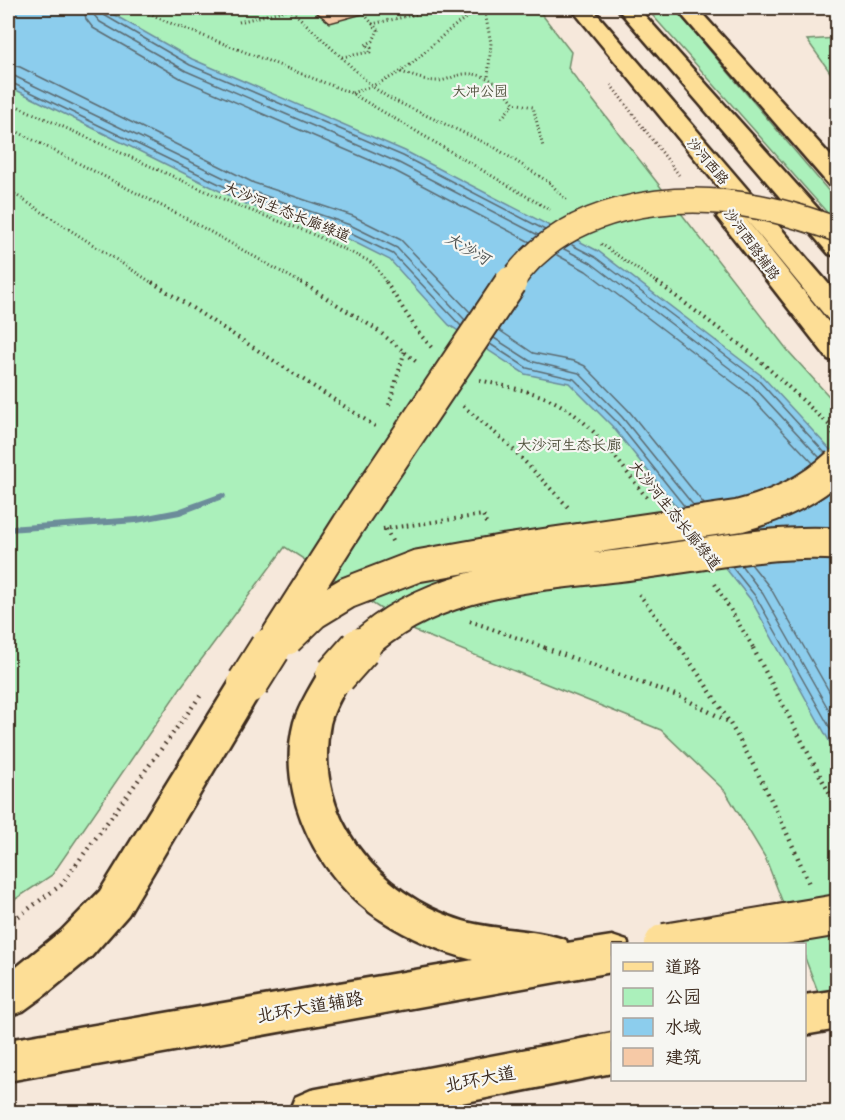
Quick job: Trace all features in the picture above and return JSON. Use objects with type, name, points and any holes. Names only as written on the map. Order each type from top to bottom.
[{"type":"main road","name":"沙河西路","points":[[581,8],[837,313]]},
{"type":"main road","points":[[627,8],[837,248]]},
{"type":"main road","points":[[686,8],[837,180]]},
{"type":"main road","name":"沙河西路辅路","points":[[679,127],[728,214],[837,353]]},
{"type":"main road","points":[[8,996],[30,982],[76,944],[114,903],[292,610],[522,266],[535,252],[582,222],[617,210],[662,202],[704,201],[753,205],[796,215],[837,230]]},
{"type":"main road","points":[[248,683],[314,613],[347,593],[381,579],[417,566],[457,558],[723,520],[757,512],[810,488],[837,464]]},
{"type":"main road","points":[[611,949],[548,952],[506,949],[455,937],[413,918],[381,897],[349,868],[330,842],[318,814],[308,753],[312,724],[321,700],[336,675],[374,633],[400,616],[429,602],[471,589],[523,579],[762,546],[806,543],[837,544]]},
{"type":"main road","points":[[667,943],[824,901]]},
{"type":"main road","name":"北环大道辅路","points":[[8,1061],[611,954]]},
{"type":"main road","points":[[806,1015],[837,1009]]},
{"type":"main road","name":"北环大道","points":[[311,1113],[611,1053]]},
{"type":"path","points":[[138,8],[165,21],[351,93],[555,213]]},
{"type":"path","points":[[239,22],[289,8],[373,87],[389,98],[494,147],[550,183],[572,207]]},
{"type":"path","points":[[372,24],[417,14],[414,8]]},
{"type":"path","points":[[465,8],[471,13]]},
{"type":"path","points":[[351,93],[373,87],[401,72],[471,13],[486,8],[492,28],[490,36],[493,48],[488,78]]},
{"type":"path","points":[[342,57],[370,52],[371,48],[365,45],[374,41],[378,30],[365,15]]},
{"type":"path","points":[[401,72],[432,81],[454,79],[462,74],[488,78],[504,87],[514,103]]},
{"type":"path","name":"大沙河生态长廊绿道","points":[[8,102],[241,207],[308,232],[369,261],[376,267],[418,332],[438,354]]},
{"type":"path","points":[[502,118],[514,103]]},
{"type":"path","points":[[514,103],[532,107],[543,147]]},
{"type":"path","points":[[8,127],[259,257],[337,303],[405,350],[420,365]]},
{"type":"path","points":[[8,190],[381,430]]},
{"type":"path","points":[[599,241],[756,356],[837,433]]},
{"type":"path","name":"大沙河生态长廊绿道","points":[[474,377],[545,398],[569,410],[587,426],[649,500]]},
{"type":"path","points":[[459,402],[508,444],[574,514]]},
{"type":"path","points":[[395,546],[386,529],[483,515],[487,524]]},
{"type":"path","name":"大沙河生态长廊绿道","points":[[711,579],[743,628],[837,810]]},
{"type":"path","points":[[638,593],[704,681],[732,723],[760,772],[824,901]]},
{"type":"path","points":[[466,619],[681,697],[732,723]]},
{"type":"green space","name":"大沙河生态长廊","points":[[8,8],[537,8],[571,52],[568,68],[789,352],[837,405],[837,1041],[806,961],[806,943],[799,943],[765,857],[725,791],[661,730],[415,631],[285,547],[181,687],[52,875],[8,904]]},
{"type":"green space","points":[[646,8],[674,8],[837,201],[837,220],[831,217]]},
{"type":"green space","points":[[837,38],[837,74],[832,75],[807,40]]},
{"type":"water","name":"大沙河","points":[[8,8],[102,8],[192,59],[405,151],[598,251],[762,376],[837,457],[837,755],[751,600],[612,426],[569,383],[525,374],[449,325],[390,260],[344,237],[246,204],[12,88],[8,85]]},
{"type":"building","points":[[333,8],[385,8],[330,23],[316,12]]},
{"type":"waterway","points":[[8,529],[137,520],[180,512],[222,496]]},
{"type":"park label","name":"大冲公园","points":[[480,91]]}]
